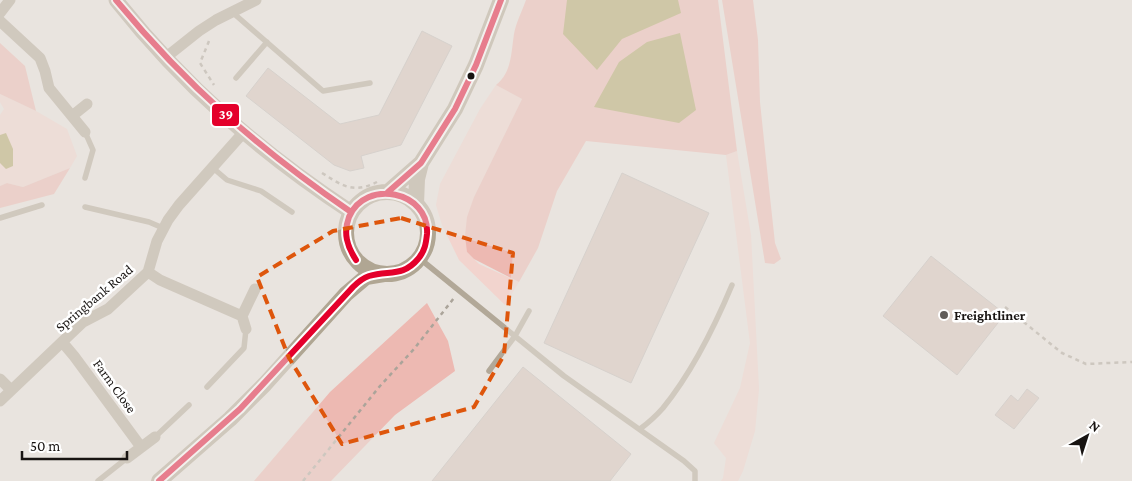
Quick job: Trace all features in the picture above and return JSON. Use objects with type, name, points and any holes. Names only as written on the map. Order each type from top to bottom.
[{"type":"main road","points":[[416,204],[417,179],[421,163],[466,88],[501,0]]},
{"type":"main road","points":[[384,274],[368,270],[356,260],[349,250],[346,224],[351,212],[360,201],[421,163]]},
{"type":"main road","points":[[159,481],[230,419],[265,384],[346,294],[366,277],[397,273],[409,268],[419,258],[426,246],[428,231],[424,216],[416,204],[404,195],[384,186]]},
{"type":"main road","points":[[346,294],[355,270],[356,260]]},
{"type":"street","points":[[0,13],[10,0]]},
{"type":"street","points":[[116,0],[165,58],[202,96],[243,133],[316,189],[351,212]]},
{"type":"street","points":[[165,58],[199,31],[256,0]]},
{"type":"street","points":[[0,21],[40,58],[49,88],[85,132]]},
{"type":"street","points":[[72,116],[87,104]]},
{"type":"street","name":"Springbank Road","points":[[0,401],[83,322],[108,309],[148,272],[157,241],[179,205],[243,133]]},
{"type":"street","points":[[148,272],[160,280],[242,316]]},
{"type":"street","points":[[246,329],[242,316],[255,289]]},
{"type":"street","name":"Farm Close","points":[[63,343],[142,447]]},
{"type":"street","points":[[0,378],[11,390]]},
{"type":"street","points":[[127,458],[155,436]]},
{"type":"lane","points":[[232,12],[323,91],[370,83]]},
{"type":"lane","points":[[236,78],[267,42]]},
{"type":"lane","points":[[85,132],[93,150],[85,178]]},
{"type":"lane","points":[[213,168],[227,180],[261,191],[292,212]]},
{"type":"lane","points":[[0,218],[42,205]]},
{"type":"lane","points":[[85,207],[149,222],[164,228]]},
{"type":"lane","points":[[419,258],[564,376],[640,429],[695,471],[695,481]]},
{"type":"lane","points":[[640,429],[662,409],[695,361],[714,328],[732,285]]},
{"type":"lane","points":[[488,371],[515,336],[529,311]]},
{"type":"lane","points":[[206,386],[244,348],[246,329]]},
{"type":"lane","points":[[155,436],[189,405]]},
{"type":"lane","points":[[98,481],[127,458]]},
{"type":"path","points":[[209,39],[200,63],[213,84],[220,90]]},
{"type":"path","points":[[321,173],[345,187],[365,188],[384,186]]},
{"type":"path","points":[[303,481],[380,386],[414,349],[459,291]]},
{"type":"path","points":[[1005,307],[1062,354],[1086,364],[1132,362]]},
{"type":"highlighted area","points":[[401,218],[513,253],[504,355],[474,407],[342,444],[289,358],[257,277],[333,231]]},
{"type":"shaded area","points":[[526,0],[718,0],[737,151],[726,155],[586,141],[557,191],[538,248],[519,282],[474,259],[467,252],[465,236],[467,217],[474,197],[522,99],[496,85],[508,68],[515,30]]},
{"type":"shaded area","points":[[567,0],[678,0],[681,13],[622,39],[597,70],[563,34]]},
{"type":"shaded area","points":[[722,0],[753,0],[758,40],[760,102],[769,188],[775,243],[781,259],[774,264],[765,263]]},
{"type":"shaded area","points":[[680,33],[696,110],[679,123],[594,107],[619,62],[647,42]]},
{"type":"shaded area","points":[[0,43],[25,66],[36,111],[0,94]]},
{"type":"shaded area","points":[[496,85],[522,99],[474,197],[467,252],[479,264],[519,282],[505,305],[459,260],[442,225],[436,205],[440,184],[480,109]]},
{"type":"shaded area","points":[[0,94],[36,111],[67,129],[77,156],[70,168],[23,187],[7,183],[0,186],[0,115],[4,109],[0,102]]},
{"type":"shaded area","points":[[6,133],[13,149],[13,166],[6,169],[0,163],[0,135]]},
{"type":"shaded area","points":[[737,151],[751,235],[759,389],[755,431],[743,471],[738,481],[721,481],[726,458],[714,443],[740,388],[750,343],[726,155]]},
{"type":"shaded area","points":[[70,168],[54,194],[0,208],[0,186],[7,183],[23,187]]},
{"type":"shaded area","points":[[427,303],[448,341],[455,371],[395,415],[331,481],[254,481],[330,392]]},
{"type":"building","points":[[422,31],[452,46],[401,145],[361,156],[364,168],[350,171],[334,165],[246,96],[268,68],[340,124],[379,115]]},
{"type":"building","points":[[622,173],[709,213],[631,383],[544,343]]},
{"type":"building","name":"Freightliner","points":[[931,256],[1005,314],[957,375],[883,316]]},
{"type":"building","points":[[523,367],[631,454],[610,481],[432,481]]},
{"type":"building","points":[[1027,389],[1039,398],[1014,429],[995,415],[1011,395],[1018,401]]},
{"type":"transit line","name":"39","points":[[116,0],[170,61],[226,115],[285,164],[351,212]]},
{"type":"transit line","name":"39","points":[[388,192],[421,163],[455,109],[476,65],[501,0]]},
{"type":"transit line","name":"39","points":[[159,481],[240,409],[357,283],[376,274],[401,271],[418,259],[424,250],[427,234],[425,219],[418,208],[408,199],[382,194],[368,197],[357,205],[349,217],[346,228],[348,244],[356,260]]},
{"type":"place","name":"Freightliner","points":[[944,315]]}]
